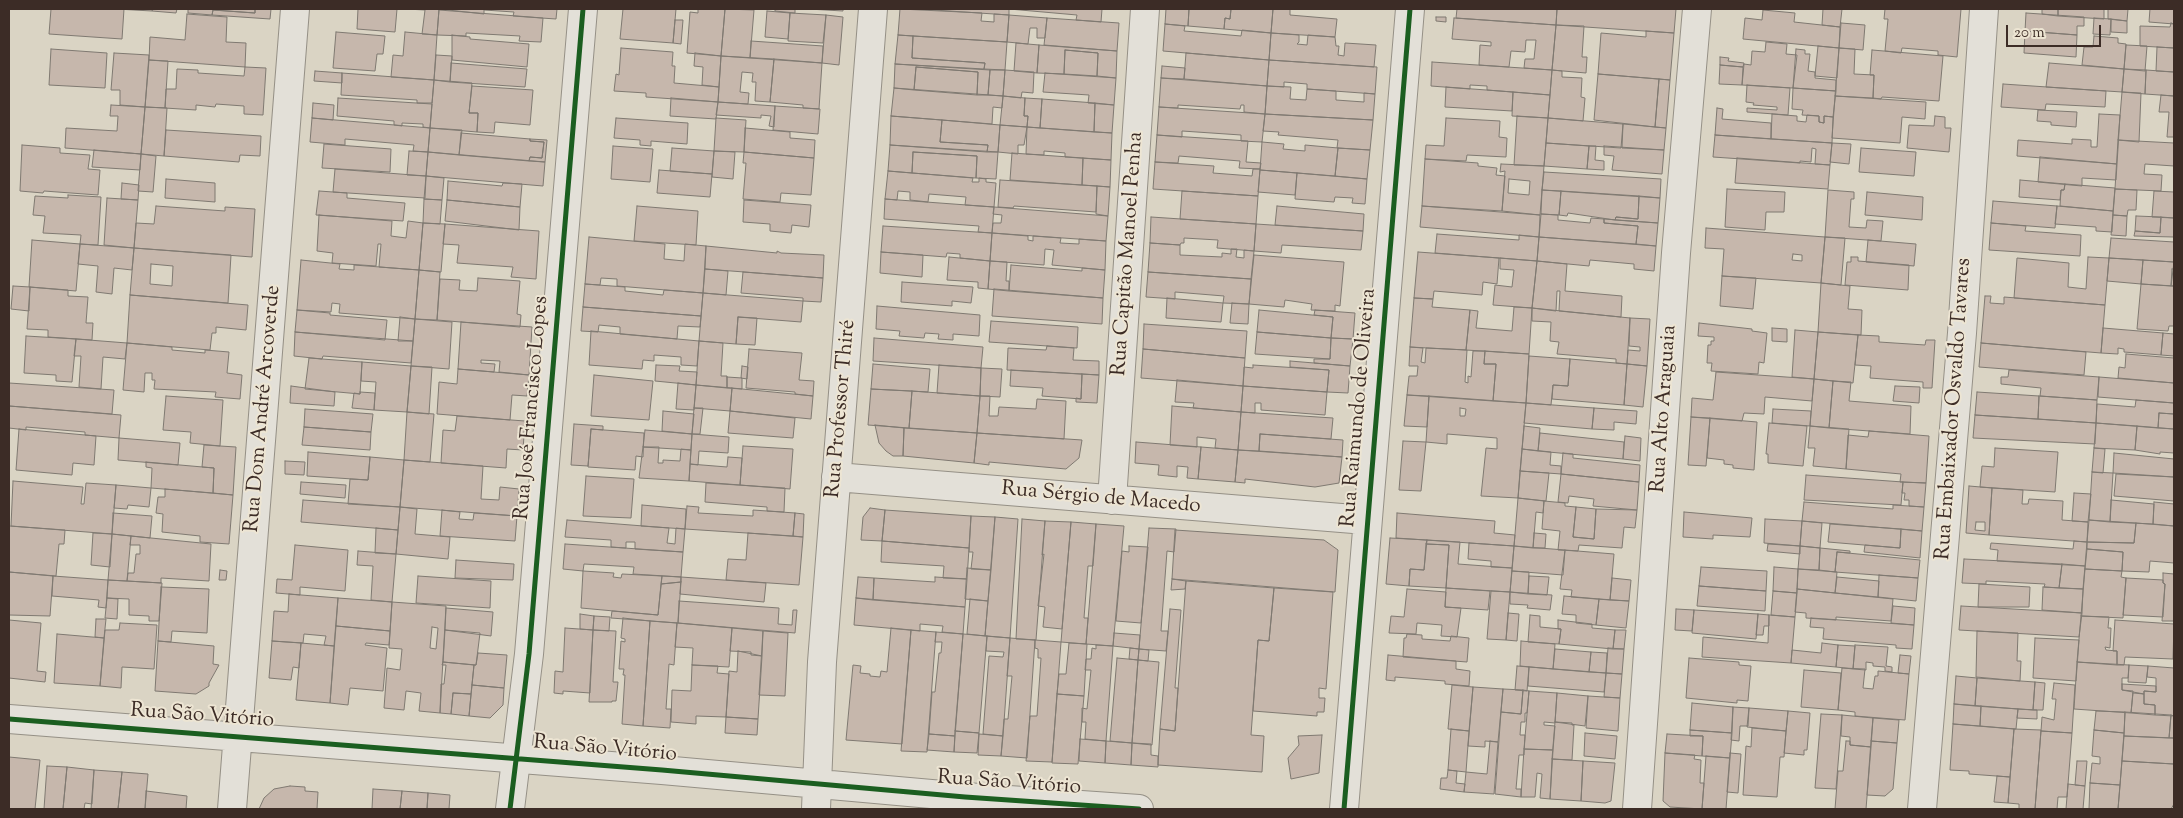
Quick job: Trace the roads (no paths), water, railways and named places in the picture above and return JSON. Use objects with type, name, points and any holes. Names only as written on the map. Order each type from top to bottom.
[{"type":"street","name":"Rua Dom André Arcoverde","points":[[232,809],[295,9]]},
{"type":"street","name":"Rua José Francisco Lopes","points":[[510,809],[529,654],[583,9]]},
{"type":"street","name":"Rua Professor Thiré","points":[[816,797],[822,662],[874,9]]},
{"type":"street","name":"Rua Capitão Manoel Penha","points":[[1112,500],[1145,9]]},
{"type":"street","name":"Rua Raimundo de Oliveira","points":[[1344,809],[1366,520],[1410,9]]},
{"type":"street","name":"Rua Alto Araguaia","points":[[1637,809],[1676,253],[1697,9]]},
{"type":"street","name":"Rua Embaixador Osvaldo Tavares","points":[[1922,809],[1962,333],[1984,9]]},
{"type":"street","name":"Rua Sérgio de Macedo","points":[[836,477],[1366,520]]},
{"type":"street","name":"Rua São Vitório","points":[[9,719],[515,759],[816,797],[965,797],[1139,809]]}]
